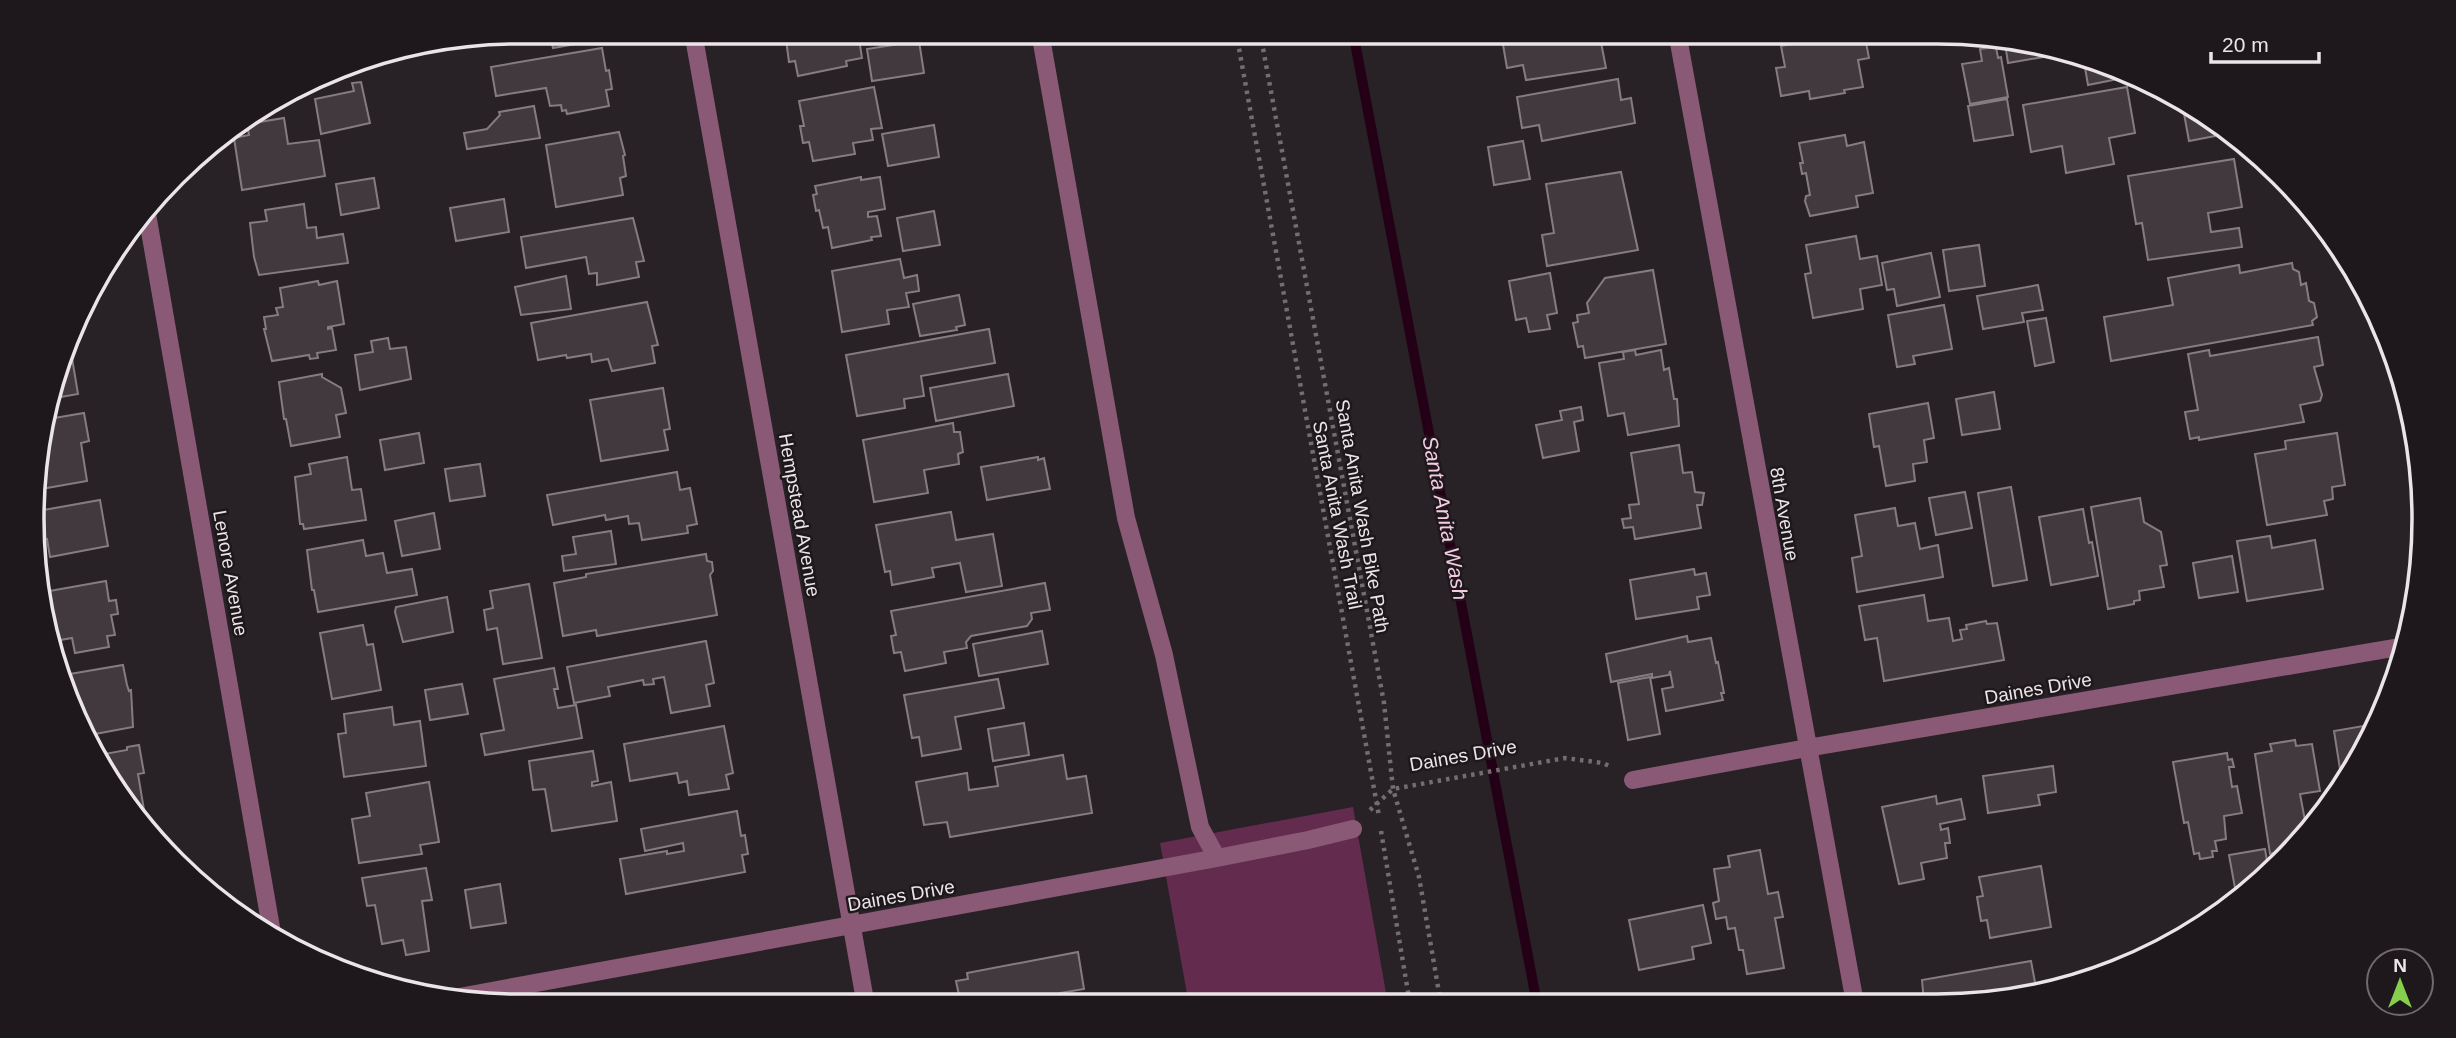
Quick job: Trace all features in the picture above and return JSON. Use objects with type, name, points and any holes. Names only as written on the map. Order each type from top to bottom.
[{"type":"street","name":"Hempstead Avenue","points":[[695,44],[864,994]]},
{"type":"street","points":[[1042,44],[1126,517],[1164,654],[1200,827],[1217,858]]},
{"type":"street","name":"8th Avenue","points":[[1679,44],[1853,994]]},
{"type":"street","name":"Lenore Avenue","points":[[148,222],[270,924]]},
{"type":"street","name":"Daines Drive","points":[[1633,780],[2394,648]]},
{"type":"street","name":"Daines Drive","points":[[483,993],[1217,858],[1353,829]]},
{"type":"path","name":"Santa Anita Wash Trail","points":[[1238,44],[1377,802],[1408,994]]},
{"type":"path","name":"Santa Anita Wash Bike Path","points":[[1262,44],[1384,703],[1393,789],[1419,877],[1439,994]]},
{"type":"path","name":"Daines Drive","points":[[1353,829],[1377,802],[1393,789],[1565,758],[1603,763],[1633,780]]},
{"type":"shaded area","points":[[1353,807],[1386,994],[1187,994],[1160,843]]},
{"type":"building","points":[[552,44],[576,44],[553,48]]},
{"type":"building","points":[[787,44],[860,44],[862,58],[846,61],[847,66],[798,76],[795,61],[789,62]]},
{"type":"building","points":[[919,44],[924,73],[872,81],[867,49]]},
{"type":"building","points":[[1503,44],[1601,44],[1606,68],[1526,80],[1523,65],[1507,68]]},
{"type":"building","points":[[1866,44],[1869,58],[1858,60],[1863,87],[1810,99],[1809,91],[1781,96],[1776,68],[1785,67],[1781,46]]},
{"type":"building","points":[[602,48],[612,89],[606,90],[609,106],[567,114],[566,110],[562,111],[561,105],[550,106],[546,88],[496,96],[491,67]]},
{"type":"building","points":[[1996,48],[1998,58],[2001,57],[2008,97],[1970,104],[1962,64],[1982,61],[1980,49]]},
{"type":"building","points":[[2006,49],[2046,57],[2008,63]]},
{"type":"building","points":[[2085,67],[2117,79],[2088,85]]},
{"type":"building","points":[[1618,79],[1621,100],[1631,98],[1635,123],[1542,141],[1539,125],[1522,128],[1517,97]]},
{"type":"building","points":[[361,82],[370,123],[321,134],[315,99],[354,91],[352,83]]},
{"type":"building","points":[[874,87],[882,128],[871,129],[873,140],[853,143],[855,154],[813,161],[809,142],[803,143],[800,126],[804,126],[799,101]]},
{"type":"building","points":[[2127,87],[2135,133],[2109,138],[2114,164],[2066,173],[2062,146],[2031,152],[2023,105]]},
{"type":"building","points":[[2007,99],[2013,135],[1974,141],[1968,106]]},
{"type":"building","points":[[534,106],[540,138],[467,149],[464,133],[487,129],[500,115],[499,112]]},
{"type":"building","points":[[2184,113],[2217,136],[2189,141]]},
{"type":"building","points":[[284,118],[288,144],[319,140],[325,176],[242,190],[234,139],[249,135],[248,129],[258,122]]},
{"type":"building","points":[[934,125],[939,157],[888,166],[882,134]]},
{"type":"building","points":[[619,132],[625,155],[626,176],[620,178],[623,195],[556,207],[546,145]]},
{"type":"building","points":[[1845,135],[1847,146],[1864,142],[1873,193],[1856,196],[1858,207],[1810,216],[1805,201],[1806,196],[1810,195],[1806,173],[1802,174],[1799,143]]},
{"type":"building","points":[[1523,141],[1530,179],[1494,185],[1488,147]]},
{"type":"building","points":[[2234,159],[2242,207],[2208,213],[2211,232],[2239,228],[2242,247],[2148,260],[2142,223],[2136,224],[2128,176]]},
{"type":"building","points":[[1621,172],[1638,250],[1547,266],[1542,235],[1554,233],[1546,184]]},
{"type":"building","points":[[861,177],[861,180],[880,177],[885,209],[868,212],[868,217],[877,216],[881,236],[832,248],[828,227],[823,228],[819,210],[816,211],[813,195],[817,194],[815,186]]},
{"type":"building","points":[[374,178],[379,208],[341,215],[336,184]]},
{"type":"building","points":[[504,199],[509,232],[456,241],[450,208]]},
{"type":"building","points":[[304,204],[307,228],[316,227],[317,238],[343,234],[348,263],[259,275],[250,223],[267,221],[265,210]]},
{"type":"building","points":[[934,211],[940,245],[903,251],[897,218]]},
{"type":"building","points":[[633,218],[644,261],[636,262],[639,277],[597,285],[597,273],[589,274],[586,257],[526,268],[521,237]]},
{"type":"building","points":[[1856,236],[1860,259],[1877,256],[1882,285],[1860,289],[1863,309],[1813,318],[1805,274],[1811,273],[1806,245]]},
{"type":"building","points":[[1979,245],[1985,286],[1949,291],[1943,250]]},
{"type":"building","points":[[1931,253],[1940,297],[1897,306],[1894,289],[1887,290],[1882,263]]},
{"type":"building","points":[[900,259],[904,278],[917,275],[919,291],[906,293],[909,307],[887,310],[889,324],[842,332],[832,271]]},
{"type":"building","points":[[2292,263],[2293,269],[2299,272],[2301,285],[2306,283],[2309,301],[2314,303],[2317,317],[2312,321],[2313,325],[2111,361],[2104,317],[2173,305],[2168,278],[2239,265],[2240,273]]},
{"type":"building","points":[[1653,270],[1666,344],[1585,358],[1583,346],[1578,347],[1573,323],[1578,322],[1577,315],[1589,313],[1587,303],[1605,278]]},
{"type":"building","points":[[1550,273],[1557,313],[1547,315],[1550,329],[1529,332],[1526,318],[1516,320],[1509,281]]},
{"type":"building","points":[[566,276],[571,309],[521,315],[515,287]]},
{"type":"building","points":[[318,281],[319,285],[337,281],[344,324],[328,327],[332,328],[336,350],[317,353],[318,358],[310,359],[309,355],[272,361],[264,329],[264,317],[278,315],[276,308],[283,307],[280,288]]},
{"type":"building","points":[[2038,285],[2043,310],[2022,313],[2024,322],[1983,329],[1977,296]]},
{"type":"building","points":[[959,295],[965,325],[956,327],[957,330],[920,336],[913,304]]},
{"type":"building","points":[[647,302],[658,345],[652,346],[655,363],[612,371],[608,359],[592,362],[591,354],[538,360],[531,323]]},
{"type":"building","points":[[1944,305],[1952,349],[1913,356],[1915,364],[1897,367],[1888,315]]},
{"type":"building","points":[[2046,318],[2054,362],[2035,366],[2027,321]]},
{"type":"building","points":[[989,329],[995,363],[921,376],[924,396],[904,399],[905,408],[857,416],[846,355]]},
{"type":"building","points":[[2318,337],[2323,365],[2314,367],[2322,395],[2320,401],[2300,405],[2304,422],[2199,440],[2199,437],[2190,439],[2185,412],[2198,410],[2188,354],[2209,350],[2210,356]]},
{"type":"building","points":[[388,338],[390,349],[406,347],[411,379],[360,390],[355,355],[373,352],[371,341]]},
{"type":"building","points":[[1635,350],[1636,355],[1661,350],[1664,370],[1669,368],[1674,399],[1677,399],[1679,426],[1628,435],[1624,413],[1608,416],[1599,363],[1624,359],[1623,352]]},
{"type":"building","points":[[72,358],[78,394],[60,397]]},
{"type":"building","points":[[322,374],[322,377],[341,388],[346,413],[336,415],[340,437],[291,446],[279,382]]},
{"type":"building","points":[[1008,374],[1014,406],[936,421],[930,388]]},
{"type":"building","points":[[663,388],[670,429],[664,430],[668,450],[601,461],[590,400]]},
{"type":"building","points":[[1994,392],[2000,429],[1962,435],[1956,399]]},
{"type":"building","points":[[1928,403],[1934,438],[1924,440],[1927,462],[1913,464],[1915,481],[1886,486],[1879,446],[1874,447],[1869,414]]},
{"type":"building","points":[[1581,407],[1583,420],[1574,422],[1579,451],[1543,458],[1536,425],[1562,420],[1560,411]]},
{"type":"building","points":[[84,413],[89,441],[81,443],[87,481],[45,488],[48,457],[55,418]]},
{"type":"building","points":[[953,423],[954,432],[960,432],[963,452],[958,454],[959,464],[924,470],[928,493],[874,502],[863,440]]},
{"type":"building","points":[[419,433],[424,463],[385,470],[380,440]]},
{"type":"building","points":[[2337,433],[2345,485],[2332,487],[2333,499],[2324,501],[2327,515],[2267,525],[2255,454],[2286,449],[2285,441]]},
{"type":"building","points":[[1679,445],[1683,473],[1692,472],[1695,492],[1704,493],[1702,505],[1697,505],[1701,528],[1635,539],[1633,527],[1624,528],[1622,519],[1631,518],[1629,505],[1639,504],[1631,453]]},
{"type":"building","points":[[347,457],[352,490],[361,489],[366,520],[304,529],[303,524],[300,524],[295,477],[311,474],[309,464]]},
{"type":"building","points":[[1038,457],[1038,460],[1044,458],[1050,489],[987,500],[981,467]]},
{"type":"building","points":[[480,464],[485,496],[450,501],[445,469]]},
{"type":"building","points":[[677,472],[680,490],[690,488],[697,524],[687,526],[688,533],[642,540],[639,523],[629,524],[628,516],[606,520],[605,515],[553,525],[547,495]]},
{"type":"building","points":[[2011,487],[2027,580],[1993,586],[1978,493]]},
{"type":"building","points":[[1965,492],[1972,528],[1936,535],[1929,498]]},
{"type":"building","points":[[2140,498],[2144,522],[2161,532],[2167,565],[2160,566],[2164,587],[2139,591],[2140,600],[2134,601],[2134,604],[2108,609],[2091,507]]},
{"type":"building","points":[[100,500],[108,546],[50,557],[47,539],[45,539],[44,510]]},
{"type":"building","points":[[1895,508],[1898,526],[1915,523],[1920,549],[1938,545],[1943,577],[1857,592],[1852,558],[1862,556],[1855,515]]},
{"type":"building","points":[[2083,509],[2098,576],[2051,585],[2039,517]]},
{"type":"building","points":[[951,512],[956,540],[993,534],[1002,586],[966,592],[960,563],[932,568],[934,577],[892,585],[890,571],[885,572],[876,525]]},
{"type":"building","points":[[434,513],[440,549],[402,556],[395,521]]},
{"type":"building","points":[[611,531],[616,564],[564,571],[562,556],[576,554],[573,537]]},
{"type":"building","points":[[2270,536],[2272,548],[2315,540],[2323,589],[2247,601],[2237,541]]},
{"type":"building","points":[[363,540],[366,556],[383,553],[387,573],[412,569],[417,595],[318,612],[307,550]]},
{"type":"building","points":[[706,554],[707,561],[712,562],[713,571],[710,575],[717,615],[597,636],[596,630],[563,636],[554,583],[586,577],[586,574]]},
{"type":"building","points":[[2232,556],[2238,592],[2199,598],[2193,563]]},
{"type":"building","points":[[1694,569],[1695,575],[1706,573],[1710,595],[1697,597],[1699,609],[1636,619],[1630,580]]},
{"type":"building","points":[[106,581],[109,601],[116,600],[118,614],[111,615],[115,635],[107,636],[109,647],[75,653],[72,638],[60,640],[50,591]]},
{"type":"building","points":[[1045,583],[1050,610],[1031,613],[1032,619],[1027,626],[971,636],[966,642],[967,648],[944,652],[946,663],[905,671],[901,652],[894,653],[891,636],[896,635],[891,611]]},
{"type":"building","points":[[529,584],[542,658],[503,664],[497,628],[487,630],[484,610],[493,608],[490,591]]},
{"type":"building","points":[[1924,595],[1928,621],[1949,618],[1953,641],[1962,639],[1960,630],[1967,629],[1966,625],[1986,621],[1987,624],[1997,623],[2004,660],[1884,681],[1877,638],[1865,640],[1859,606]]},
{"type":"building","points":[[447,597],[453,632],[403,642],[396,607]]},
{"type":"building","points":[[363,625],[367,645],[373,644],[381,690],[332,699],[320,633]]},
{"type":"building","points":[[1042,631],[1048,664],[979,676],[973,644]]},
{"type":"building","points":[[1687,636],[1688,642],[1711,638],[1724,693],[1721,693],[1723,700],[1666,711],[1662,689],[1673,687],[1670,671],[1669,675],[1652,678],[1652,674],[1611,682],[1606,654]]},
{"type":"building","points":[[706,641],[714,683],[706,685],[710,706],[671,713],[664,677],[653,679],[654,684],[644,685],[643,680],[608,687],[610,696],[574,703],[567,667]]},
{"type":"building","points":[[123,665],[127,685],[129,691],[131,690],[133,727],[95,734],[70,674]]},
{"type":"building","points":[[554,668],[558,708],[576,705],[582,738],[485,755],[481,734],[504,730],[494,679]]},
{"type":"building","points":[[1650,677],[1660,734],[1628,740],[1618,683]]},
{"type":"building","points":[[998,679],[1004,708],[955,717],[961,749],[922,756],[919,737],[912,738],[904,695]]},
{"type":"building","points":[[462,684],[468,714],[430,720],[425,690]]},
{"type":"building","points":[[392,707],[394,725],[420,721],[426,766],[344,777],[338,734],[346,733],[344,714]]},
{"type":"building","points":[[1024,723],[1029,755],[993,761],[988,729]]},
{"type":"building","points":[[724,726],[733,773],[726,775],[729,789],[689,795],[687,781],[679,783],[677,773],[630,781],[624,744]]},
{"type":"building","points":[[2364,726],[2340,770],[2334,731]]},
{"type":"building","points":[[2295,740],[2296,746],[2312,744],[2320,791],[2300,794],[2305,819],[2273,855],[2270,854],[2255,754],[2272,751],[2270,744]]},
{"type":"building","points":[[139,745],[144,773],[138,774],[144,810],[105,754]]},
{"type":"building","points":[[593,751],[598,781],[592,782],[592,786],[611,782],[617,821],[552,831],[545,789],[533,790],[529,761]]},
{"type":"building","points":[[2227,753],[2228,760],[2232,759],[2234,767],[2229,767],[2232,787],[2237,786],[2242,813],[2224,816],[2226,839],[2215,841],[2217,851],[2212,851],[2213,857],[2200,859],[2199,853],[2194,854],[2188,822],[2184,823],[2173,762]]},
{"type":"building","points":[[1063,755],[1067,779],[1086,776],[1092,813],[950,837],[947,822],[924,825],[916,782],[967,773],[969,790],[998,786],[995,767]]},
{"type":"building","points":[[2053,766],[2056,792],[2038,795],[2040,805],[1988,813],[1983,776]]},
{"type":"building","points":[[429,782],[439,842],[420,845],[422,854],[359,863],[352,819],[370,816],[366,793]]},
{"type":"building","points":[[1936,796],[1937,804],[1961,799],[1965,819],[1940,824],[1941,830],[1948,828],[1950,843],[1945,843],[1947,858],[1921,863],[1924,879],[1899,884],[1882,807]]},
{"type":"building","points":[[737,811],[741,836],[745,835],[748,854],[742,855],[745,872],[626,894],[620,859],[667,851],[667,854],[684,851],[683,843],[645,851],[641,829]]},
{"type":"building","points":[[2265,849],[2267,861],[2235,888],[2229,855]]},
{"type":"building","points":[[1760,850],[1768,894],[1778,892],[1783,917],[1775,918],[1784,968],[1747,974],[1743,950],[1739,950],[1735,928],[1728,929],[1726,917],[1716,919],[1713,903],[1719,901],[1714,869],[1730,867],[1728,856]]},
{"type":"building","points":[[2041,866],[2051,927],[1990,938],[1987,920],[1981,921],[1977,897],[1983,896],[1979,877]]},
{"type":"building","points":[[426,868],[432,900],[422,901],[429,951],[406,955],[403,940],[382,944],[375,905],[367,906],[362,878]]},
{"type":"building","points":[[500,884],[506,923],[471,928],[465,890]]},
{"type":"building","points":[[1703,905],[1711,943],[1692,947],[1694,959],[1639,970],[1629,920]]},
{"type":"building","points":[[1078,952],[1084,989],[1060,994],[959,994],[956,981],[968,979],[967,973]]},
{"type":"building","points":[[2031,961],[2035,984],[1968,993],[1923,994],[1922,980]]},
{"type":"waterway","name":"Santa Anita Wash","points":[[1355,44],[1535,994]]}]
